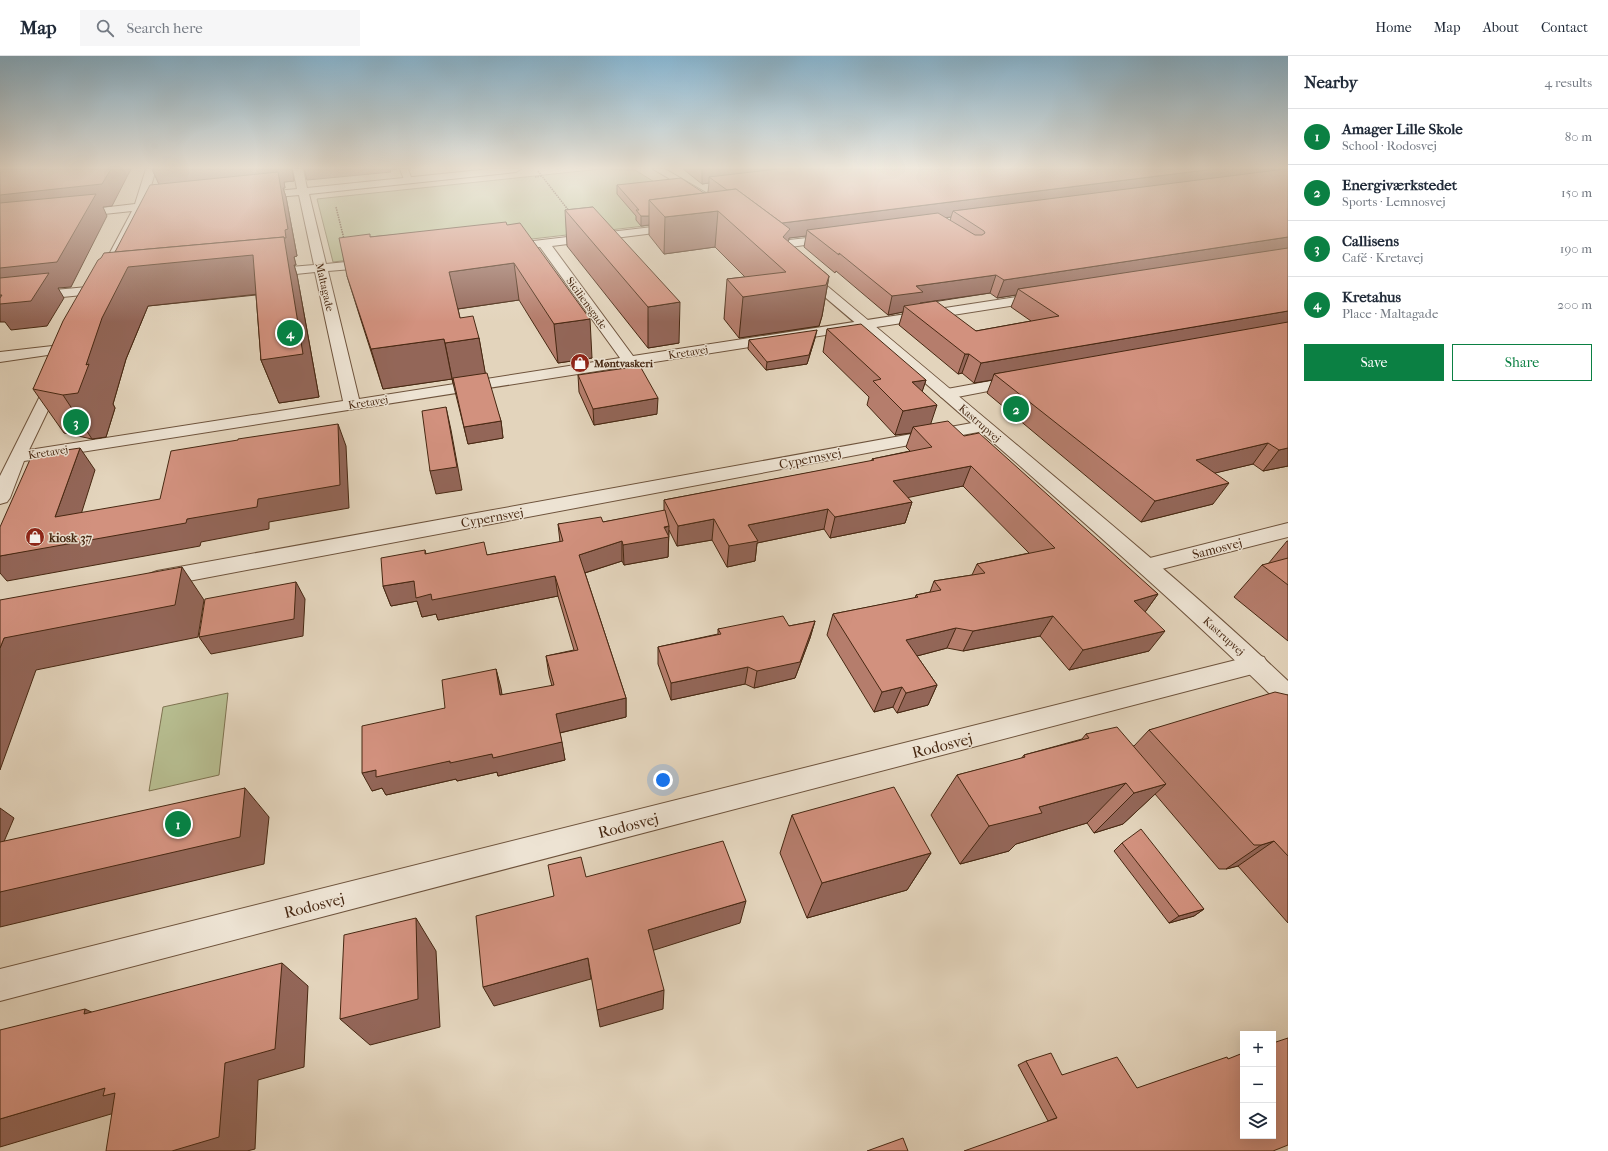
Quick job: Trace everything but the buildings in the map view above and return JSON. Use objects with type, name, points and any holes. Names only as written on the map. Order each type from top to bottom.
[{"type":"street","points":[[90,304],[133,220]]},
{"type":"street","name":"Maltagade","points":[[309,220],[352,404]]},
{"type":"street","points":[[493,250],[691,225]]},
{"type":"street","name":"Kastrupvej","points":[[842,237],[766,242],[867,325],[1146,566],[1256,664],[1288,696]]},
{"type":"street","name":"Siciliensgade","points":[[544,244],[629,361]]},
{"type":"street","points":[[258,274],[388,261]]},
{"type":"street","points":[[0,299],[119,288]]},
{"type":"street","name":"Kretavej","points":[[17,457],[1054,295]]},
{"type":"street","points":[[0,357],[72,343],[17,457],[0,498]]},
{"type":"street","points":[[947,394],[1030,379]]},
{"type":"street","name":"Cypernsvej","points":[[141,582],[983,426]]},
{"type":"street","name":"Samosvej","points":[[1146,566],[1288,530]]},
{"type":"street","name":"Rodosvej","points":[[0,985],[1256,664]]},
{"type":"path","points":[[340,220],[345,242]]},
{"type":"path","points":[[577,220],[591,238]]},
{"type":"green space","points":[[322,220],[695,220],[333,262]]},
{"type":"green space","points":[[228,693],[219,775],[149,791],[163,707]]},
{"type":"place","name":"Kretahus","points":[[290,333]]},
{"type":"place","name":"Møntvaskeri","points":[[580,363]]},
{"type":"place","name":"Energiværkstedet","points":[[1016,409]]},
{"type":"place","name":"Callisens","points":[[76,422]]},
{"type":"place","name":"kiosk 37","points":[[35,537]]},
{"type":"place","name":"Amager Lille Skole","points":[[178,824]]}]
